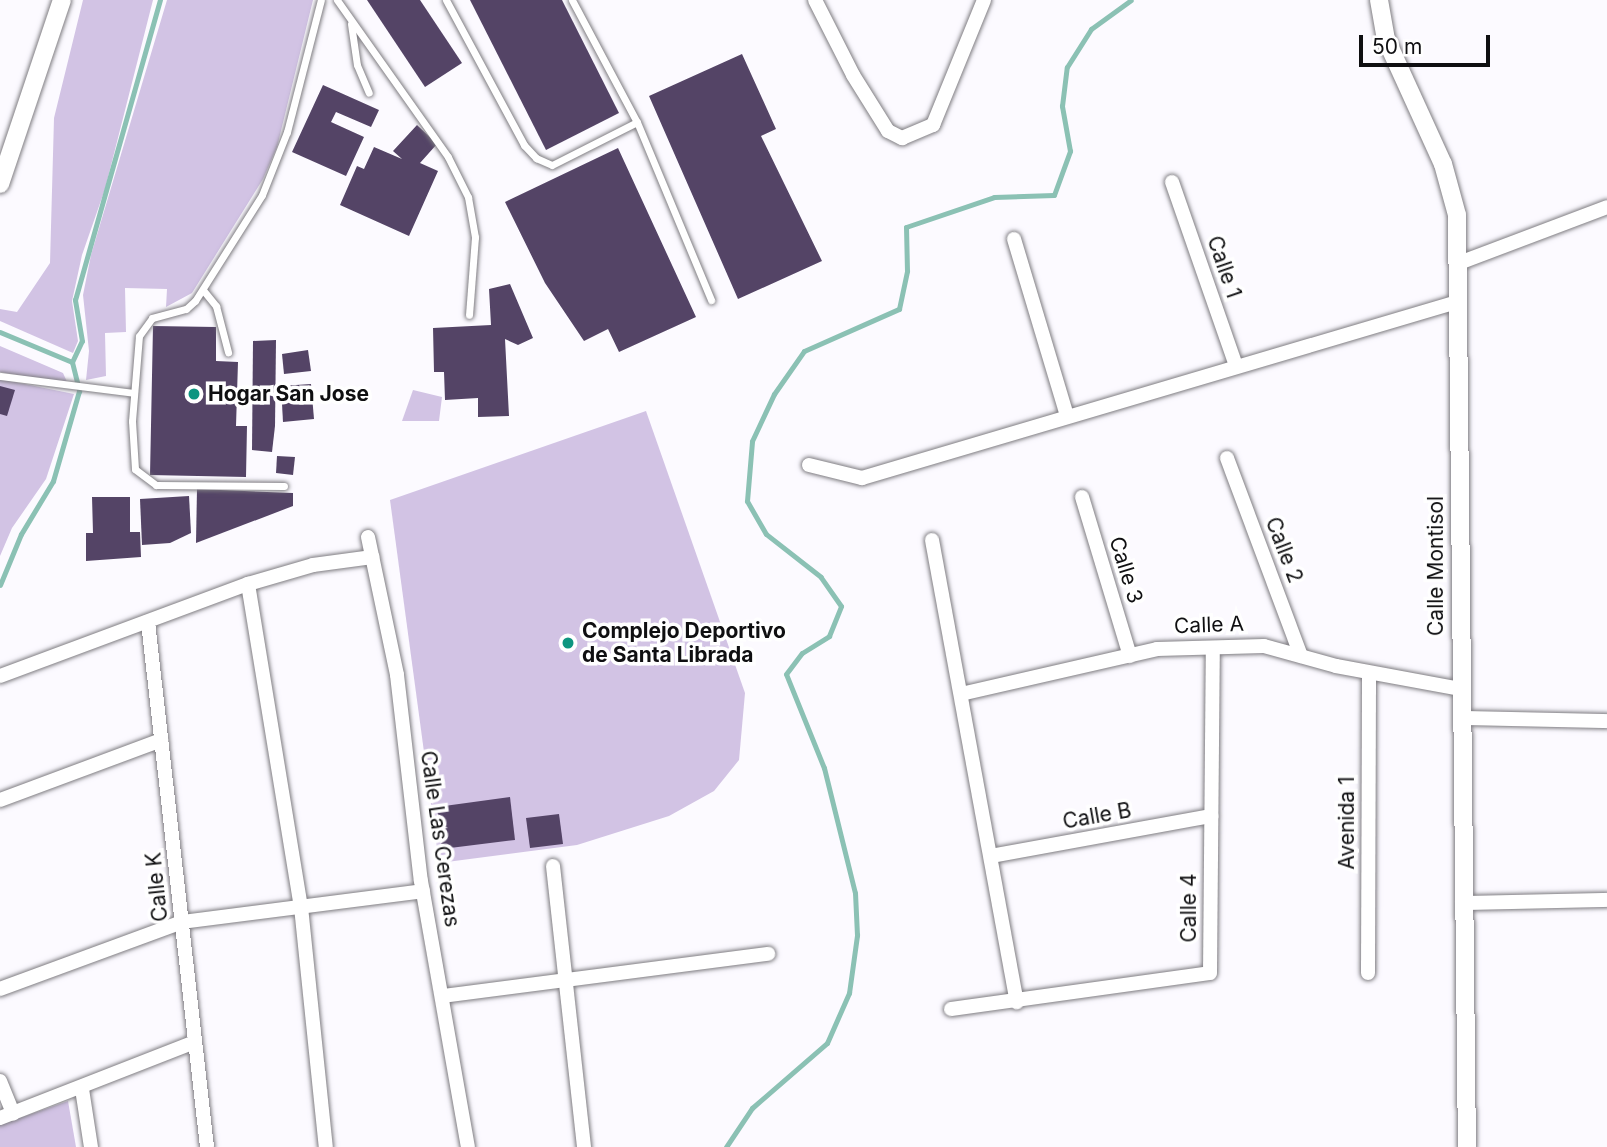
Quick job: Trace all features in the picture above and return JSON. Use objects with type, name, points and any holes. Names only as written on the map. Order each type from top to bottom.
[{"type":"street","points":[[0,184],[62,0]]},
{"type":"street","points":[[815,0],[860,87],[888,131],[902,138],[933,125],[984,0]]},
{"type":"street","name":"Calle Montisol","points":[[1379,0],[1386,39],[1452,188],[1459,263],[1460,689],[1467,1147]]},
{"type":"street","name":"Calle 1","points":[[1172,182],[1236,366]]},
{"type":"street","points":[[1459,263],[1607,207]]},
{"type":"street","points":[[1014,239],[1067,416]]},
{"type":"street","points":[[809,465],[862,478],[1457,302]]},
{"type":"street","name":"Calle 2","points":[[1227,458],[1301,656]]},
{"type":"street","name":"Calle 3","points":[[1082,497],[1130,656]]},
{"type":"street","name":"Calle Las Cerezas","points":[[368,537],[397,675],[423,891],[468,1147]]},
{"type":"street","points":[[932,540],[1017,1002]]},
{"type":"street","points":[[0,676],[248,584],[313,565],[372,557]]},
{"type":"street","points":[[248,584],[301,907],[326,1147]]},
{"type":"street","name":"Calle K","points":[[148,622],[207,1147]]},
{"type":"street","name":"Calle A","points":[[961,694],[1157,649],[1264,646],[1368,673],[1460,689]]},
{"type":"street","name":"Calle 4","points":[[951,1009],[1017,1002],[1210,973],[1213,648]]},
{"type":"street","name":"Avenida 1","points":[[1368,673],[1368,973]]},
{"type":"street","points":[[1461,718],[1607,720]]},
{"type":"street","points":[[0,800],[161,740]]},
{"type":"street","name":"Calle B","points":[[990,856],[1211,817]]},
{"type":"street","points":[[553,866],[584,1147]]},
{"type":"street","points":[[0,989],[182,922],[423,891]]},
{"type":"street","points":[[1462,903],[1607,900]]},
{"type":"street","points":[[443,996],[564,983],[768,954]]},
{"type":"street","points":[[0,1081],[7,1116],[195,1041]]},
{"type":"street","points":[[82,1088],[91,1147]]},
{"type":"lane","points":[[284,486],[156,485],[143,479],[135,469],[132,452],[134,393],[139,336],[152,318],[186,309],[203,290],[277,166],[321,0]]},
{"type":"lane","points":[[337,0],[448,157],[468,197],[475,237],[469,315]]},
{"type":"lane","points":[[446,0],[524,145],[536,158],[552,165],[637,122]]},
{"type":"lane","points":[[572,0],[637,122],[711,300]]},
{"type":"lane","points":[[351,19],[357,65],[369,93]]},
{"type":"lane","points":[[203,290],[216,306],[228,352]]},
{"type":"lane","points":[[0,376],[91,391],[134,393]]},
{"type":"shaded area","points":[[83,0],[153,0],[105,189],[82,255],[72,301],[78,341],[73,353],[0,321],[0,309],[17,312],[50,263],[54,118]]},
{"type":"shaded area","points":[[167,0],[313,0],[277,147],[263,179],[192,293],[166,307],[167,289],[125,288],[126,332],[105,333],[106,376],[86,380],[89,351],[83,295],[91,255]]},
{"type":"shaded area","points":[[0,346],[63,373],[68,384],[0,372]]},
{"type":"shaded area","points":[[0,379],[74,394],[46,479],[12,528],[0,556]]},
{"type":"shaded area","points":[[413,390],[442,397],[439,421],[402,421]]},
{"type":"shaded area","name":"Complejo Deportivo de Santa Librada","points":[[646,411],[745,693],[739,760],[714,791],[669,816],[577,845],[439,863],[390,500]]},
{"type":"shaded area","points":[[68,1101],[76,1147],[0,1147],[0,1125]]},
{"type":"building","points":[[367,0],[420,0],[462,63],[425,87]]},
{"type":"building","points":[[470,0],[562,0],[619,113],[546,150]]},
{"type":"building","points":[[742,54],[776,129],[761,136],[822,261],[738,299],[649,96]]},
{"type":"building","points":[[323,85],[379,110],[371,127],[336,112],[331,122],[364,137],[346,176],[292,152]]},
{"type":"building","points":[[417,125],[437,144],[420,163],[438,171],[409,236],[340,205],[357,166],[364,169],[374,147],[402,159],[393,151]]},
{"type":"building","points":[[618,148],[696,317],[619,352],[608,329],[584,341],[545,283],[505,202]]},
{"type":"building","points":[[510,284],[533,338],[518,345],[505,339],[509,416],[478,417],[478,398],[445,400],[444,372],[434,372],[433,328],[491,325],[489,289]]},
{"type":"building","name":"Hogar San Jose","points":[[153,326],[216,327],[216,361],[238,362],[236,426],[247,426],[246,477],[150,475]]},
{"type":"building","points":[[276,340],[272,452],[252,450],[253,341]]},
{"type":"building","points":[[308,350],[311,371],[284,374],[282,354]]},
{"type":"building","points":[[311,384],[314,419],[283,422],[281,386]]},
{"type":"building","points":[[0,386],[15,390],[7,416],[0,414]]},
{"type":"building","points":[[277,456],[295,457],[293,475],[276,473]]},
{"type":"building","points":[[197,489],[293,493],[293,506],[196,543]]},
{"type":"building","points":[[189,496],[191,533],[170,543],[142,545],[140,499]]},
{"type":"building","points":[[92,497],[130,497],[130,532],[140,532],[141,557],[86,561],[86,533],[93,533]]},
{"type":"building","points":[[510,797],[515,840],[442,849],[437,807]]},
{"type":"building","points":[[559,814],[563,844],[530,848],[526,818]]},
{"type":"waterway","points":[[72,362],[82,341],[75,300],[160,0]]},
{"type":"waterway","points":[[726,1147],[752,1108],[827,1043],[849,993],[857,935],[855,893],[824,768],[786,674],[802,653],[829,636],[841,606],[821,577],[766,534],[747,501],[752,441],[774,394],[804,351],[899,309],[907,271],[906,227],[994,197],[1054,195],[1070,151],[1062,106],[1067,67],[1091,29],[1131,0]]},
{"type":"waterway","points":[[0,332],[72,362],[79,391],[53,481],[21,534],[0,585]]},
{"type":"place","name":"Hogar San Jose","points":[[194,394]]},
{"type":"place","name":"Complejo Deportivo de Santa Librada","points":[[568,643]]}]
